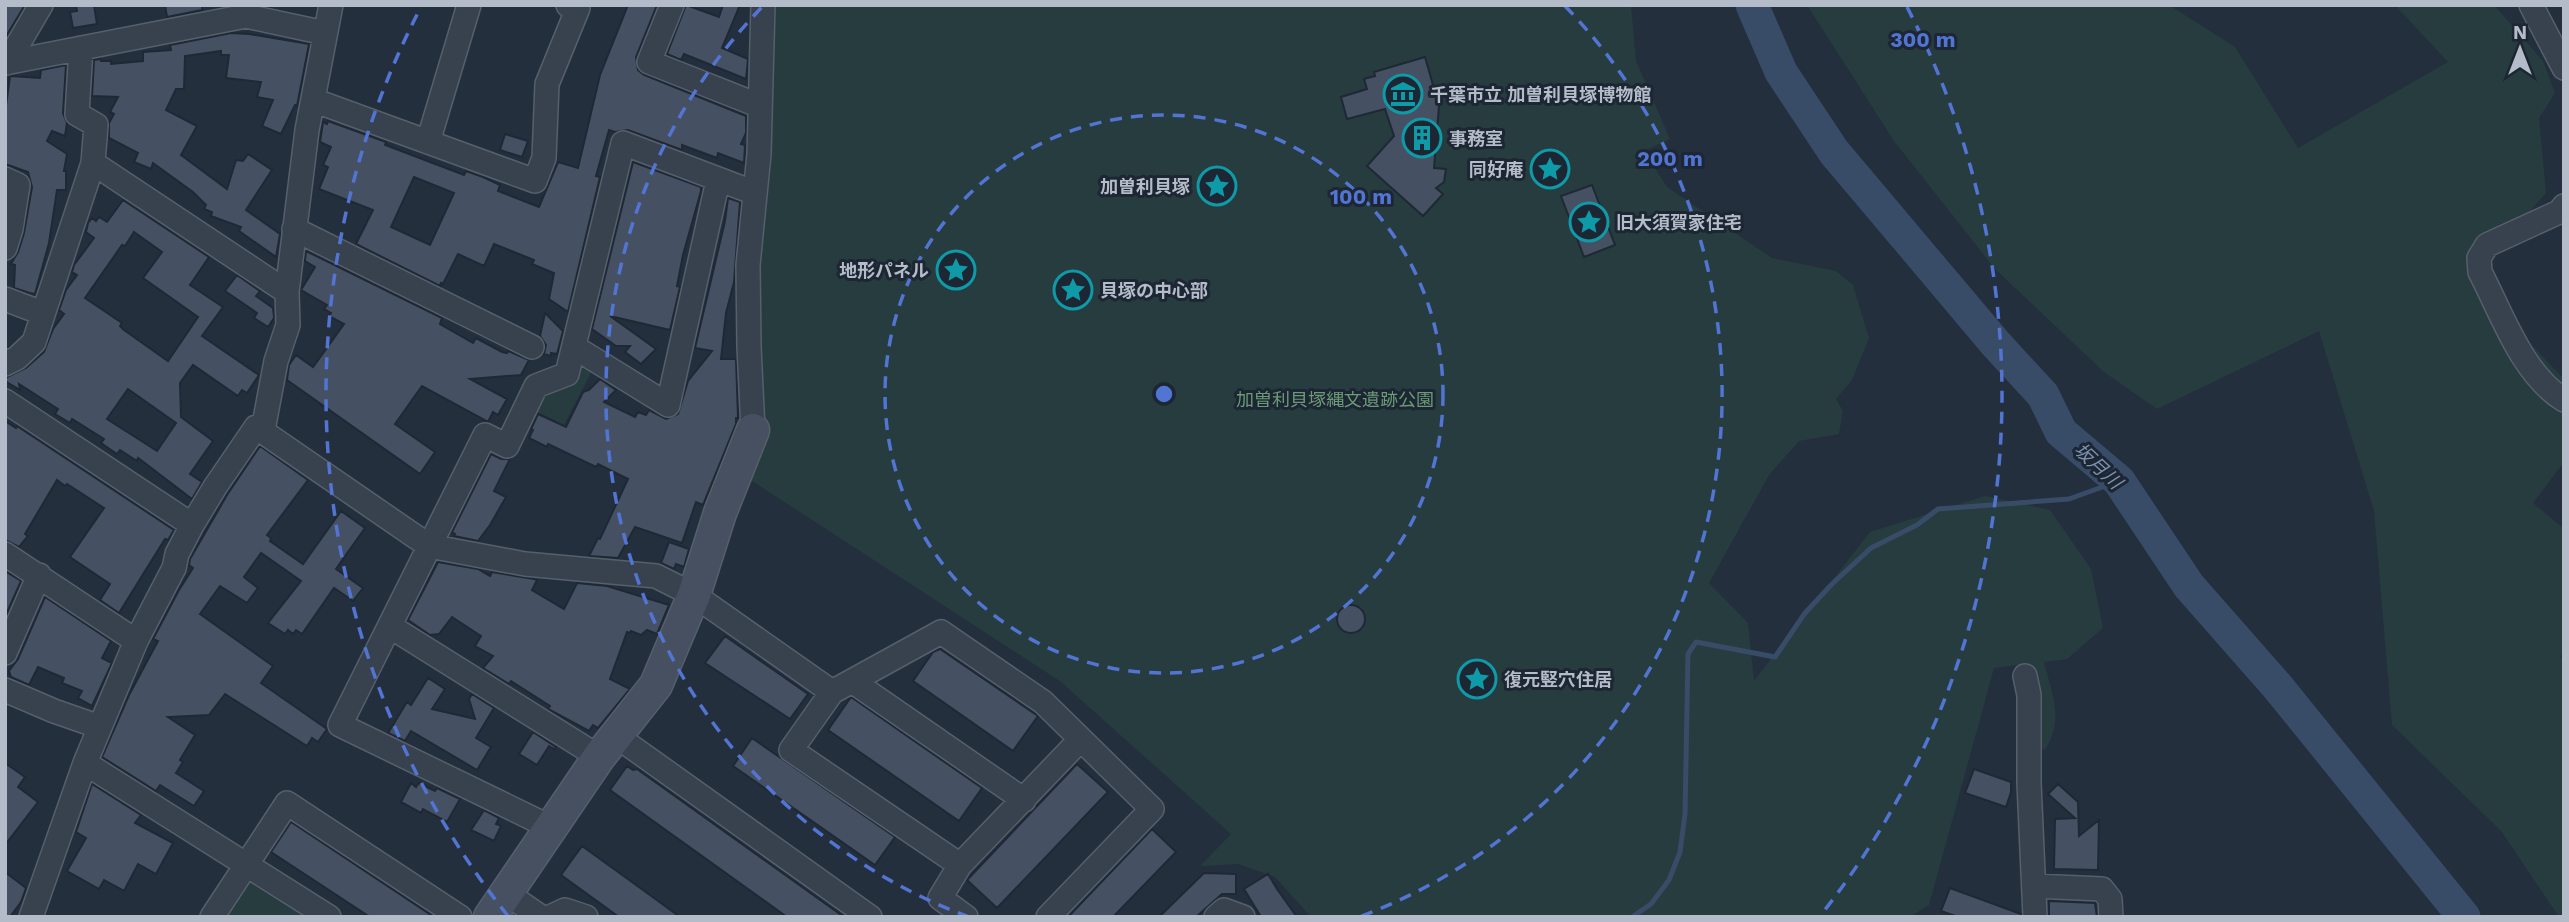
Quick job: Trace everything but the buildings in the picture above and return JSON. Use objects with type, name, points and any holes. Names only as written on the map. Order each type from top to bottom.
[{"type":"street","points":[[6,63],[41,5]]},
{"type":"street","points":[[263,430],[276,362],[288,325],[287,292],[295,229],[313,100],[331,5]]},
{"type":"street","points":[[428,142],[469,5]]},
{"type":"street","points":[[313,100],[535,181],[544,158],[547,84],[579,8],[568,5]]},
{"type":"street","points":[[672,5],[649,62],[760,106]]},
{"type":"street","points":[[541,917],[498,905],[607,746],[656,685],[694,595],[720,513],[753,430],[748,265],[755,193],[763,5]]},
{"type":"street","points":[[2531,5],[2564,68]]},
{"type":"street","points":[[6,63],[246,16],[325,33]]},
{"type":"street","points":[[5,364],[17,358],[34,342],[93,163],[96,125],[77,114],[81,48]]},
{"type":"street","points":[[550,827],[340,725],[485,435],[508,446],[536,386],[567,374],[623,143],[755,193]]},
{"type":"street","points":[[93,163],[287,292]]},
{"type":"street","points":[[5,179],[18,185],[5,248]]},
{"type":"street","points":[[574,347],[667,405],[718,180]]},
{"type":"street","points":[[2564,206],[2559,212],[2487,245],[2479,258],[2480,272],[2531,371],[2564,400]]},
{"type":"street","points":[[295,229],[532,347]]},
{"type":"street","points":[[5,299],[42,313]]},
{"type":"street","points":[[5,401],[192,525]]},
{"type":"street","points":[[31,917],[85,763],[136,641],[174,568],[177,554],[192,525],[256,427],[429,546],[525,564],[656,576],[694,595],[1024,800]]},
{"type":"street","points":[[5,554],[136,641]]},
{"type":"street","points":[[5,653],[39,575]]},
{"type":"street","points":[[391,627],[607,746],[870,917]]},
{"type":"street","points":[[960,865],[792,750],[842,686],[941,632],[1043,702],[1152,809],[1048,917]]},
{"type":"street","points":[[2025,676],[2029,695],[2029,783],[2035,917]]},
{"type":"street","points":[[5,690],[100,727]]},
{"type":"street","points":[[966,917],[940,898],[960,865],[1080,740]]},
{"type":"street","points":[[85,763],[329,917]]},
{"type":"street","points":[[212,917],[287,803],[460,917]]},
{"type":"street","points":[[2034,886],[2102,889],[2110,899],[2111,917]]},
{"type":"street","points":[[550,917],[565,910],[586,917]]},
{"type":"street","points":[[1216,917],[1224,910],[1243,917]]},
{"type":"green space","name":"加曽利貝塚縄文遺跡公園","points":[[768,5],[1631,5],[1636,61],[1670,139],[1644,151],[1667,187],[1772,258],[1836,271],[1853,285],[1869,338],[1852,380],[1836,399],[1843,411],[1839,434],[1799,441],[1769,475],[1709,583],[1748,623],[1754,681],[1870,532],[1985,496],[2050,510],[2091,569],[2103,628],[2067,659],[2044,662],[2053,696],[2055,718],[2054,729],[2044,751],[2036,733],[2036,690],[2027,664],[1994,668],[1929,905],[1910,917],[1311,917],[1275,877],[1238,864],[1200,866],[1231,834],[1060,681],[746,477]]},
{"type":"green space","points":[[1807,5],[2169,5],[2235,47],[2298,148],[2448,62],[2395,5],[2494,5],[2543,61],[2555,93],[2539,118],[2546,193],[2470,280],[2564,379],[2564,462],[2533,503],[2564,529],[2564,654],[2560,656],[2564,661],[2564,917],[2559,917],[2502,832],[2392,725],[2374,511],[2319,331],[2157,409],[2104,372],[1995,269],[1894,141]]},
{"type":"green space","points":[[585,364],[594,367],[564,425],[534,410],[547,387]]},
{"type":"green space","points":[[250,875],[314,917],[222,917]]},
{"type":"waterway","name":"坂月川","points":[[1752,5],[1781,72],[1834,152],[1996,344],[2043,395],[2061,432],[2119,481],[2189,586],[2277,686],[2464,917]]},
{"type":"waterway","points":[[1632,917],[1651,904],[1669,880],[1680,852],[1685,814],[1688,654],[1696,642],[1775,657],[1805,613],[1871,548],[1917,525],[1938,509],[2069,499],[2119,481]]},
{"type":"place","name":"千葉市立 加曽利貝塚博物館","points":[[1403,94]]},
{"type":"place","name":"事務室","points":[[1422,138]]},
{"type":"place","name":"同好庵","points":[[1550,169]]},
{"type":"place","name":"加曽利貝塚","points":[[1217,186]]},
{"type":"place","name":"旧大須賀家住宅","points":[[1589,222]]},
{"type":"place","name":"地形パネル","points":[[956,270]]},
{"type":"place","name":"貝塚の中心部","points":[[1073,290]]},
{"type":"place","name":"復元竪穴住居","points":[[1477,679]]}]
